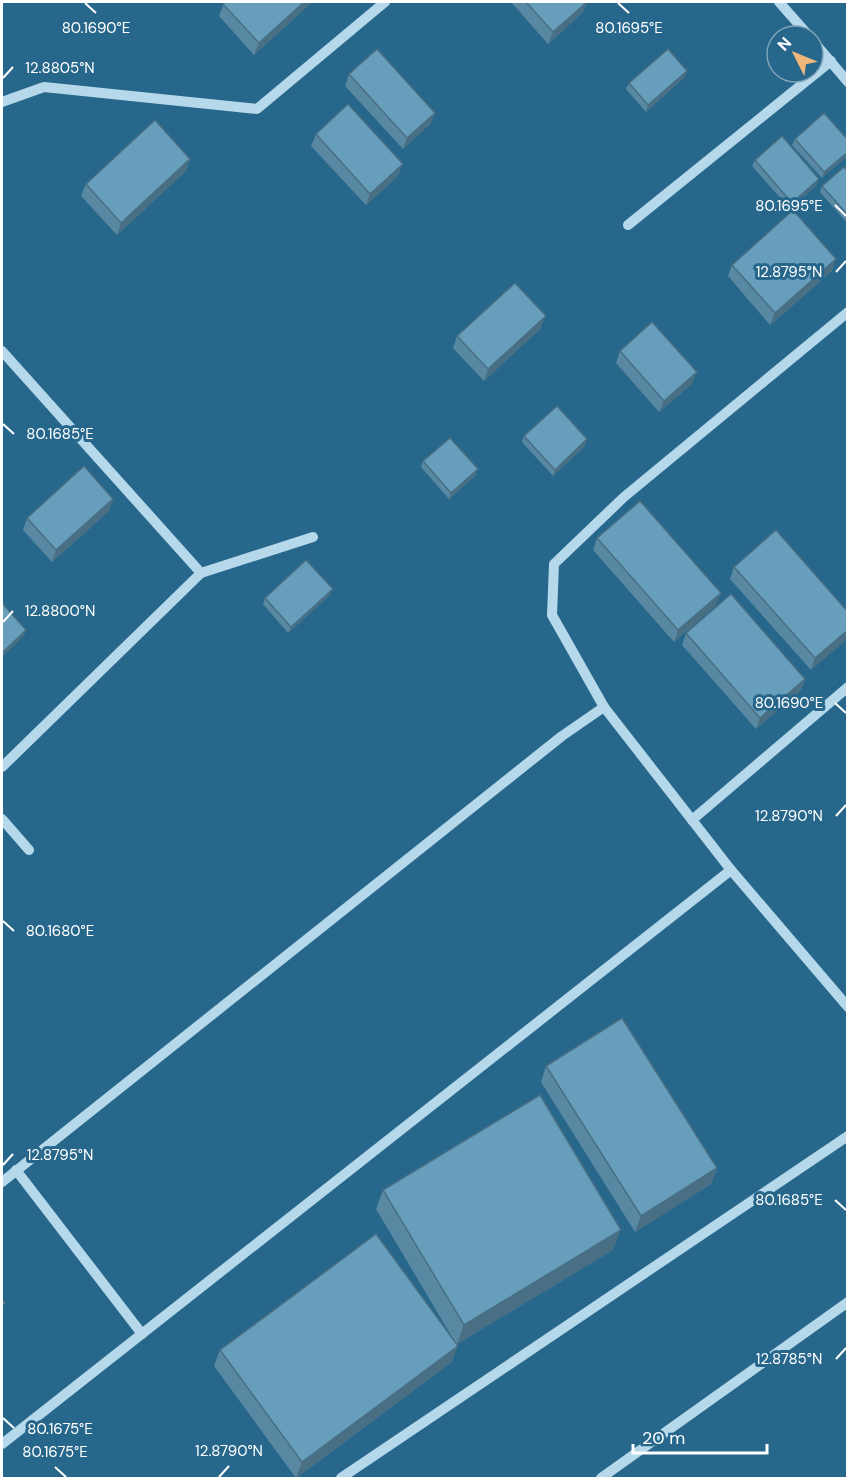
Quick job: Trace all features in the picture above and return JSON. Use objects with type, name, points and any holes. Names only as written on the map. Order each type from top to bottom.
[{"type":"street","points":[[2,102],[44,87],[257,109],[385,2]]},
{"type":"street","points":[[779,2],[798,24]]},
{"type":"street","points":[[825,54],[848,82]]},
{"type":"street","points":[[628,225],[831,61]]},
{"type":"street","points":[[848,312],[624,498],[554,564],[552,615],[604,707],[731,870],[848,1007]]},
{"type":"street","points":[[2,351],[201,573]]},
{"type":"street","points":[[2,767],[201,573],[313,537]]},
{"type":"street","points":[[692,820],[848,687]]},
{"type":"street","points":[[2,1182],[562,736],[604,707]]},
{"type":"street","points":[[2,819],[29,850]]},
{"type":"street","points":[[2,1444],[731,870]]},
{"type":"street","points":[[341,1479],[848,1136]]},
{"type":"street","points":[[16,1170],[142,1334]]},
{"type":"street","points":[[601,1479],[848,1302]]},
{"type":"building","points":[[225,2],[304,2],[259,43],[223,4]]},
{"type":"building","points":[[526,2],[587,2],[553,32]]},
{"type":"building","points":[[377,49],[435,113],[407,138],[349,74]]},
{"type":"building","points":[[668,49],[687,71],[648,105],[629,83]]},
{"type":"building","points":[[348,104],[403,164],[370,194],[316,134]]},
{"type":"building","points":[[824,113],[848,140],[848,152],[824,172],[795,139]]},
{"type":"building","points":[[155,120],[190,159],[121,223],[86,184]]},
{"type":"building","points":[[782,136],[819,179],[792,203],[755,160]]},
{"type":"building","points":[[844,167],[848,172],[848,215],[822,186]]},
{"type":"building","points":[[793,210],[836,259],[775,313],[732,265]]},
{"type":"building","points":[[515,283],[546,316],[488,369],[457,336]]},
{"type":"building","points":[[652,322],[697,372],[664,401],[620,351]]},
{"type":"building","points":[[557,406],[587,439],[555,470],[524,436]]},
{"type":"building","points":[[450,438],[478,469],[451,493],[423,461]]},
{"type":"building","points":[[84,466],[113,499],[56,550],[27,518]]},
{"type":"building","points":[[640,501],[721,593],[678,630],[597,538]]},
{"type":"building","points":[[776,530],[848,612],[848,630],[815,658],[734,567]]},
{"type":"building","points":[[306,560],[333,589],[291,627],[265,598]]},
{"type":"building","points":[[731,594],[805,679],[760,718],[686,633]]},
{"type":"building","points":[[2,603],[26,630],[2,653]]},
{"type":"building","points":[[622,1018],[717,1168],[641,1216],[546,1066]]},
{"type":"building","points":[[540,1095],[621,1230],[464,1325],[383,1190]]},
{"type":"building","points":[[376,1234],[458,1346],[302,1462],[220,1350]]}]
